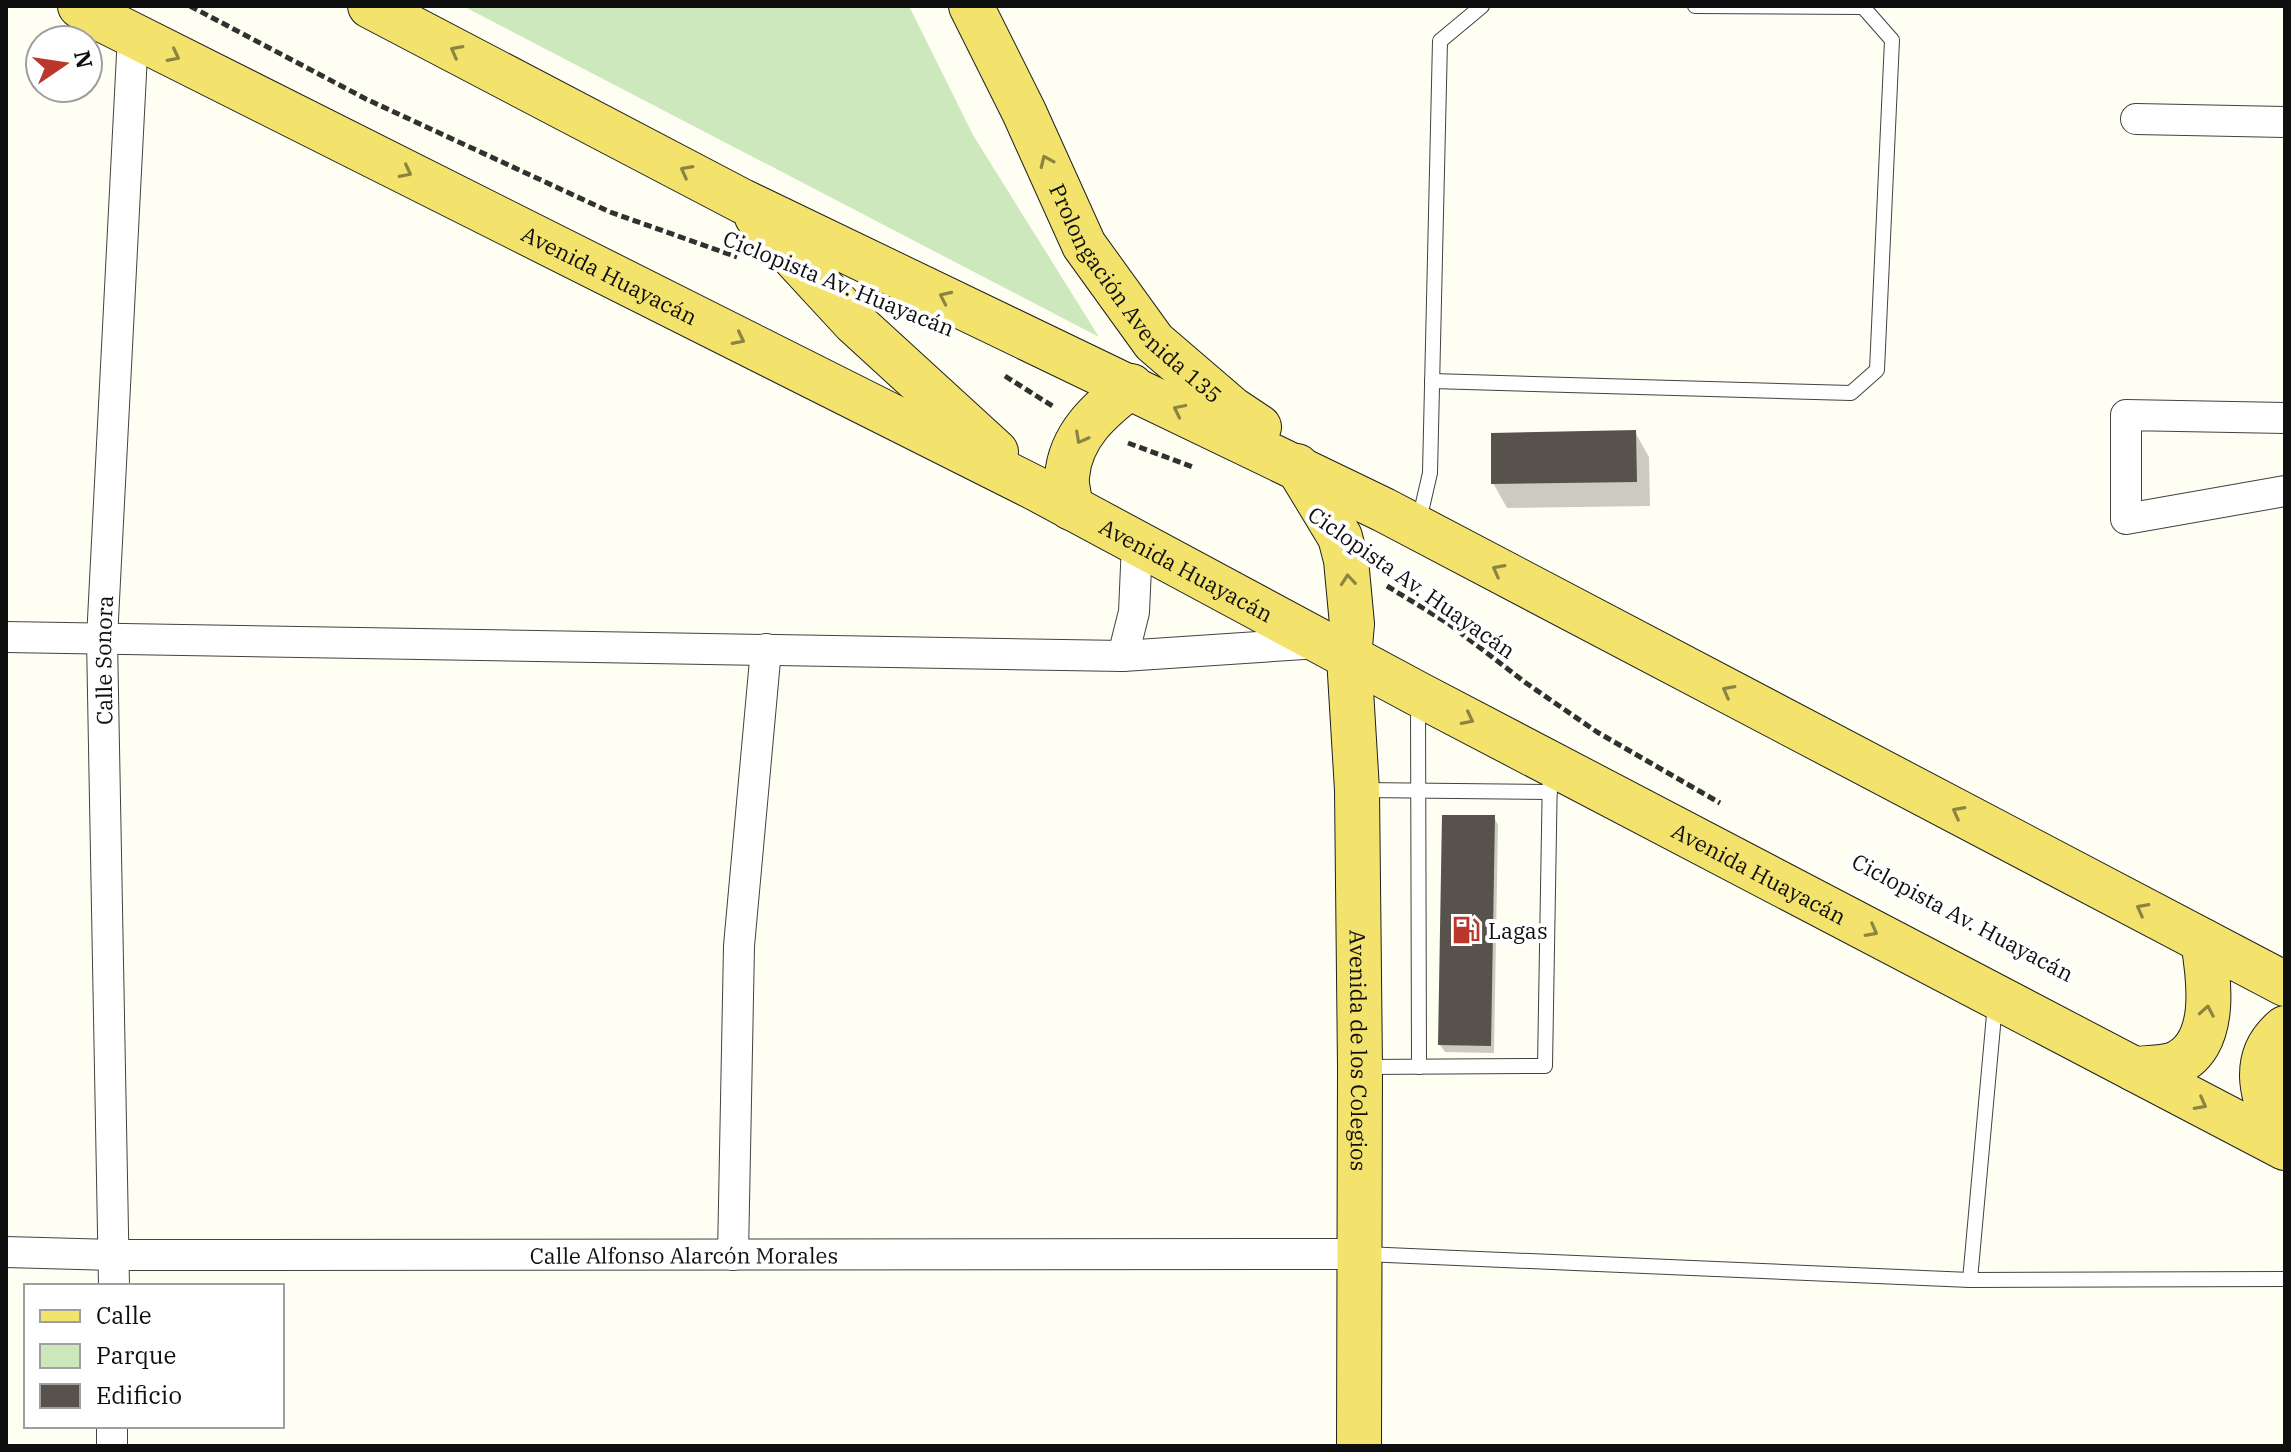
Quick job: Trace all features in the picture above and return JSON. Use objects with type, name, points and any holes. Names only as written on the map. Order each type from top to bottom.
[{"type":"main road","name":"Avenida Huayacán","points":[[80,6],[1053,498],[1418,694],[1550,777],[1996,996],[2284,1148]]},
{"type":"main road","points":[[370,6],[742,201],[1131,386],[1290,456],[1401,519],[2285,984]]},
{"type":"main road","name":"Prolongación Avenida 135","points":[[971,6],[1024,112],[1084,245],[1154,342],[1290,456]]},
{"type":"main road","points":[[742,201],[854,322],[1053,498],[1067,477],[1076,443],[1086,428],[1100,410],[1131,386]]},
{"type":"main road","name":"Avenida de los Colegios","points":[[1290,456],[1340,537],[1346,560],[1352,624],[1335,650],[1357,790],[1359,1446]]},
{"type":"main road","points":[[2134,1069],[2172,1065],[2189,1055],[2204,1031],[2210,1004],[2203,941]]},
{"type":"main road","points":[[2284,1148],[2263,1098],[2262,1067],[2272,1039],[2285,1028]]},
{"type":"street","name":"Calle Sonora","points":[[114,1284],[102,639],[133,35]]},
{"type":"street","points":[[2136,119],[2285,122]]},
{"type":"street","points":[[2285,418],[2126,415],[2126,519],[2285,491]]},
{"type":"street","points":[[1123,656],[1134,612],[1137,544]]},
{"type":"street","points":[[6,637],[1123,656],[1335,650]]},
{"type":"street","points":[[733,1255],[739,946],[766,649]]},
{"type":"street","name":"Calle Alfonso Alarcón Morales","points":[[6,1252],[114,1255],[1360,1254]]},
{"type":"lane","points":[[1401,519],[1430,473],[1440,41],[1482,6]]},
{"type":"lane","points":[[1432,381],[1851,393],[1877,370],[1892,40],[1863,7],[1695,6]]},
{"type":"lane","points":[[1418,694],[1419,1067]]},
{"type":"lane","points":[[1357,790],[1418,791],[1550,777],[1545,1066],[1360,1067]]},
{"type":"lane","points":[[1970,1280],[1996,996]]},
{"type":"lane","points":[[1360,1254],[1970,1280],[2285,1279]]},
{"type":"path","name":"Ciclopista Av. Huayacán","points":[[190,6],[366,99],[610,212],[740,259]]},
{"type":"path","points":[[998,372],[1086,428],[1202,470]]},
{"type":"path","name":"Ciclopista Av. Huayacán","points":[[1346,560],[1449,624],[1597,732],[1728,807]]},
{"type":"green space","points":[[463,6],[909,6],[973,135],[1099,337]]},
{"type":"building","points":[[1636,430],[1637,482],[1491,484],[1491,433]]},
{"type":"building","name":"Lagas","points":[[1442,815],[1495,815],[1491,1046],[1438,1045]]},
{"type":"place","name":"Lagas","points":[[1466,930]]}]
